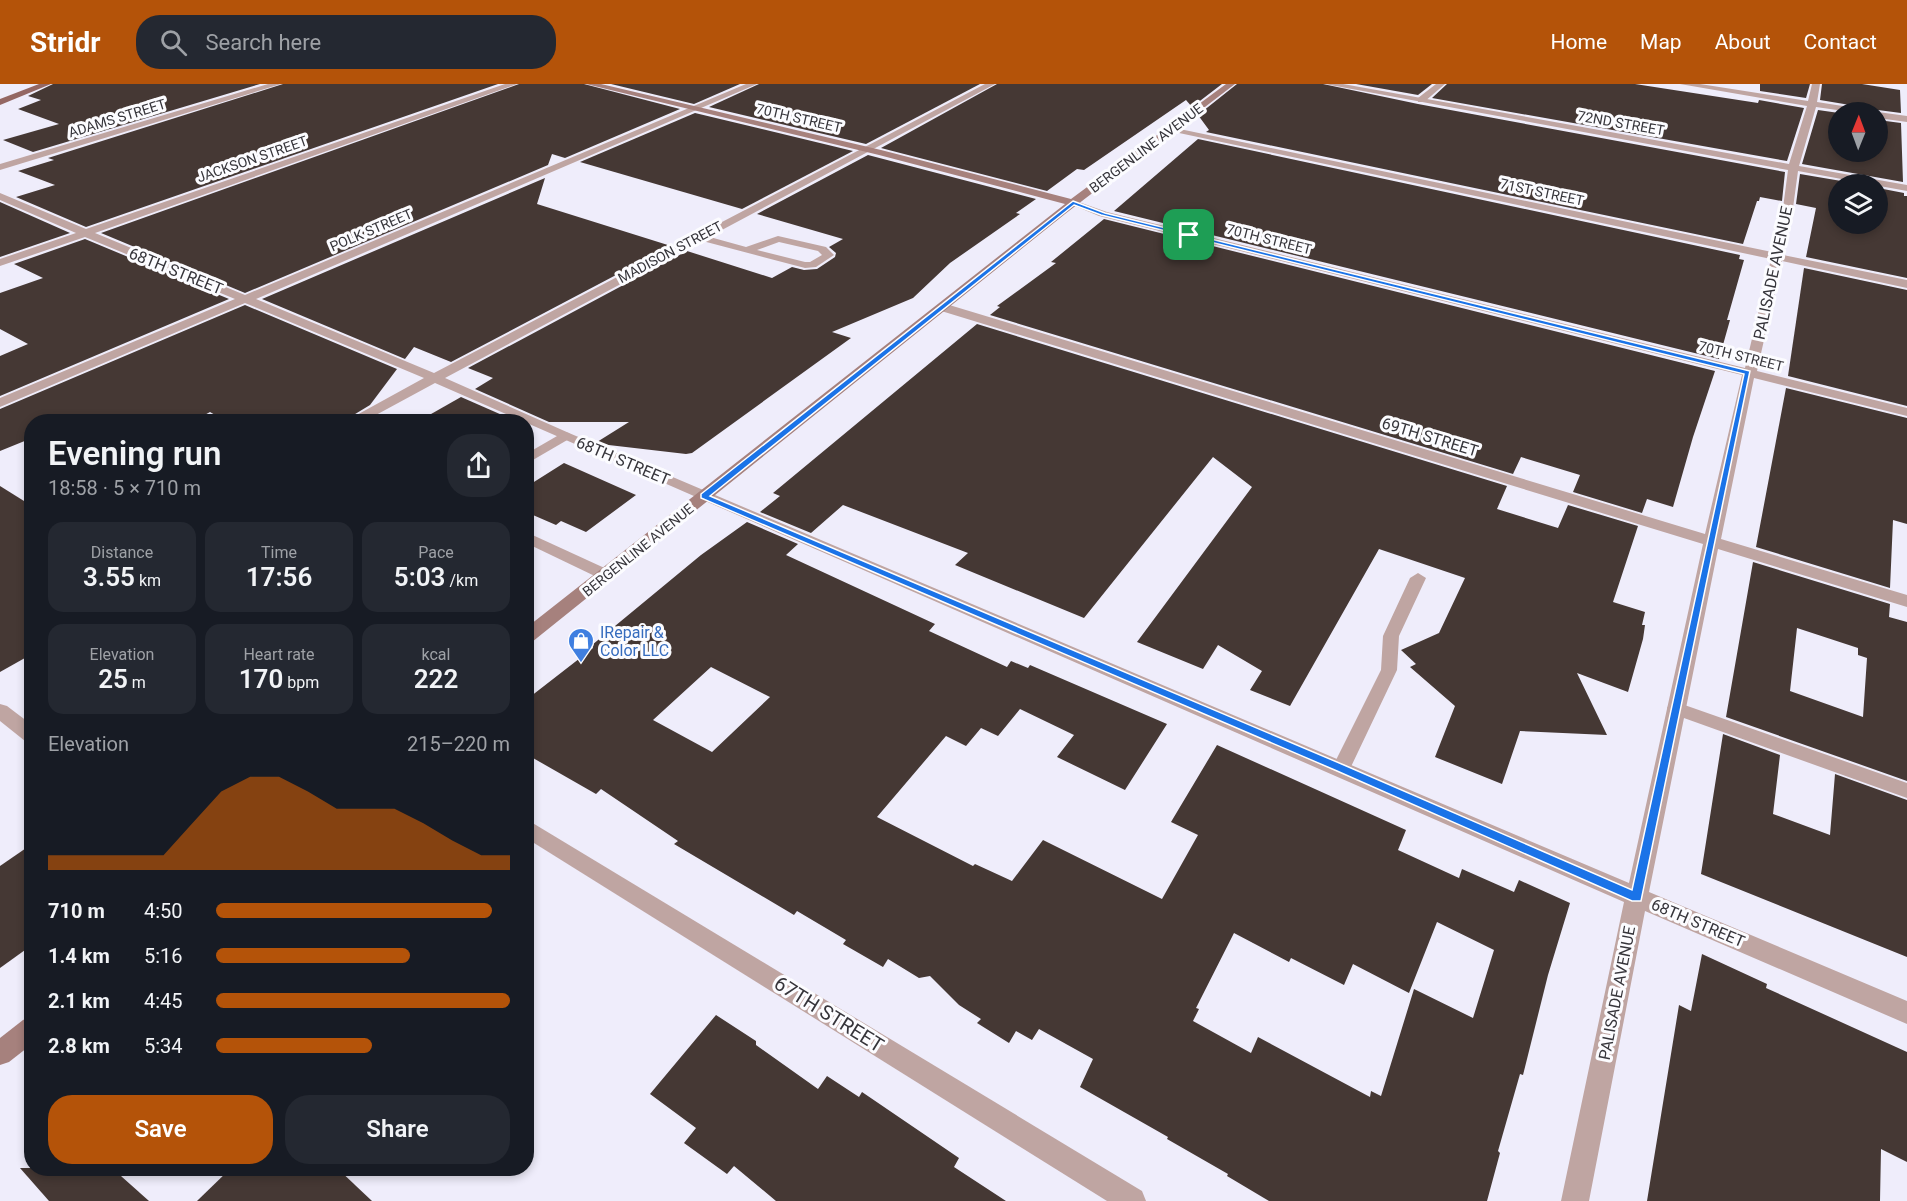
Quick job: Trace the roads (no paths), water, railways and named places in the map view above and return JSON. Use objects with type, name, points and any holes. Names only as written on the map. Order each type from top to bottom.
[{"type":"main road","points":[[0,102],[46,84]]},
{"type":"street","name":"ADAMS STREET","points":[[0,167],[277,84]]},
{"type":"street","name":"JACKSON STREET","points":[[0,263],[513,84]]},
{"type":"street","name":"70TH STREET","points":[[590,84],[865,149],[1073,202],[1103,214],[1907,412]]},
{"type":"street","name":"POLK STREET","points":[[0,403],[753,84]]},
{"type":"street","name":"MADISON STREET","points":[[366,414],[991,84]]},
{"type":"street","name":"BERGENLINE AVENUE","points":[[534,632],[1073,202],[1231,84]]},
{"type":"street","name":"72ND STREET","points":[[1329,84],[1907,188]]},
{"type":"street","points":[[1684,84],[1828,106]]},
{"type":"street","name":"PALISADE AVENUE","points":[[1575,1201],[1710,542],[1788,208],[1793,168],[1816,84]]},
{"type":"street","points":[[1888,116],[1907,119]]},
{"type":"street","name":"71ST STREET","points":[[1170,130],[1907,284]]},
{"type":"street","name":"68TH STREET","points":[[0,196],[514,414]]},
{"type":"street","name":"69TH STREET","points":[[942,307],[1907,601]]},
{"type":"street","name":"68TH STREET","points":[[534,423],[1907,1013]]},
{"type":"street","points":[[0,711],[24,730]]},
{"type":"street","name":"67TH STREET","points":[[534,831],[1132,1201]]},
{"type":"street","points":[[0,1053],[24,1034]]},
{"type":"lane","points":[[1421,100],[1441,84]]},
{"type":"lane","points":[[699,237],[746,250],[805,266],[812,265],[829,255],[822,249],[778,239],[746,250]]},
{"type":"lane","points":[[534,455],[564,436]]},
{"type":"lane","points":[[534,541],[606,575]]},
{"type":"lane","points":[[1341,768],[1389,670],[1391,636],[1418,578]]},
{"type":"lane","points":[[1676,708],[1907,791]]},
{"type":"place","name":"IRepair & Color LLC","points":[[581,664]]}]
